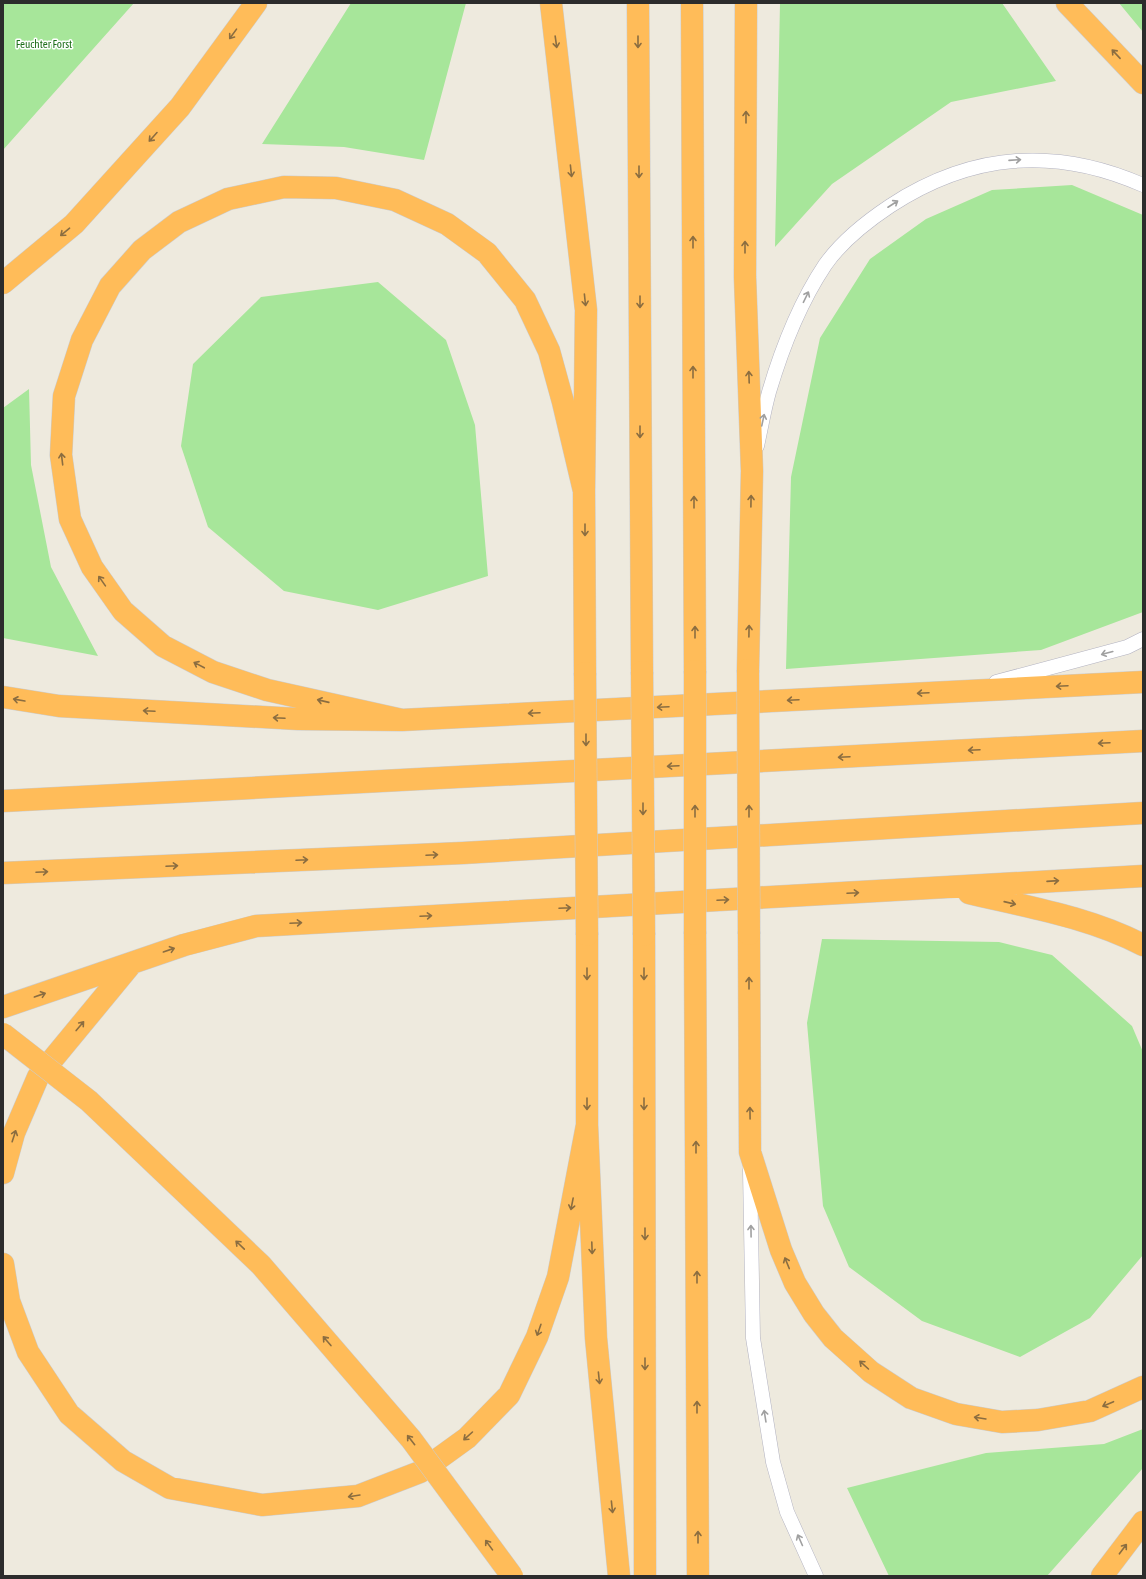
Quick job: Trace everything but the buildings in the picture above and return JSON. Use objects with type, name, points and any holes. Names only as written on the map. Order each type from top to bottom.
[{"type":"highway","points":[[3,283],[74,224],[85,213],[180,107],[256,3]]},
{"type":"highway","points":[[551,3],[586,310],[584,491],[587,1125],[596,1338],[619,1576]]},
{"type":"highway","points":[[638,3],[644,934],[645,1576]]},
{"type":"highway","points":[[692,3],[698,1576]]},
{"type":"highway","points":[[746,3],[745,277],[752,472],[748,670],[750,1152],[789,1270],[795,1283],[814,1314],[833,1338],[872,1372],[911,1398],[956,1414],[1002,1422],[1038,1420],[1090,1411],[1143,1388]]},
{"type":"highway","points":[[1067,3],[1143,83]]},
{"type":"highway","points":[[402,720],[266,690],[213,672],[162,646],[124,611],[92,567],[70,519],[61,455],[64,396],[82,340],[110,286],[142,250],[179,222],[228,199],[284,186],[336,188],[395,200],[447,224],[487,253],[525,300],[549,350],[584,491]]},
{"type":"highway","points":[[3,697],[59,706],[298,719],[402,720],[1143,682]]},
{"type":"highway","points":[[3,801],[1143,741]]},
{"type":"highway","points":[[3,873],[471,853],[1143,813]]},
{"type":"highway","points":[[3,1007],[184,946],[256,926],[1143,876]]},
{"type":"highway","points":[[945,888],[1079,919],[1126,936],[1143,945]]},
{"type":"highway","points":[[3,1173],[14,1133],[38,1078],[132,963]]},
{"type":"highway","points":[[3,1034],[88,1101],[261,1265],[411,1439],[512,1576]]},
{"type":"highway","points":[[3,1264],[9,1301],[28,1352],[69,1414],[123,1461],[170,1488],[262,1505],[358,1496],[420,1472],[467,1438],[509,1394],[537,1337],[558,1277],[587,1125]]},
{"type":"highway","points":[[1102,1576],[1143,1522]]},
{"type":"lane","points":[[752,472],[769,393],[789,334],[807,294],[826,264],[848,239],[873,217],[926,185],[956,173],[987,164],[1014,160],[1042,159],[1069,162],[1124,177],[1143,185]]},
{"type":"lane","points":[[962,691],[1127,647],[1143,640]]},
{"type":"lane","points":[[750,1152],[753,1338],[773,1462],[787,1512],[816,1576]]},
{"type":"green space","name":"Feuchter Forst","points":[[3,3],[134,3],[3,150]]},
{"type":"green space","points":[[351,3],[466,3],[424,160],[344,147],[262,144]]},
{"type":"green space","points":[[780,3],[1002,3],[1056,81],[951,102],[832,184],[775,247]]},
{"type":"green space","points":[[1119,3],[1143,3],[1143,32]]},
{"type":"green space","points":[[1072,185],[1143,215],[1143,612],[1041,650],[786,669],[791,477],[820,338],[870,259],[926,219],[992,190]]},
{"type":"green space","points":[[378,282],[446,340],[475,425],[488,576],[378,610],[284,591],[208,527],[181,446],[193,364],[261,297]]},
{"type":"green space","points":[[29,389],[31,465],[51,567],[98,656],[3,638],[3,408]]},
{"type":"green space","points":[[822,939],[999,942],[1052,955],[1132,1026],[1143,1052],[1143,1255],[1090,1318],[1020,1357],[922,1321],[849,1267],[823,1206],[807,1023]]},
{"type":"green space","points":[[1143,1429],[1143,1468],[1047,1576],[889,1576],[847,1488],[986,1453],[1104,1444]]}]
